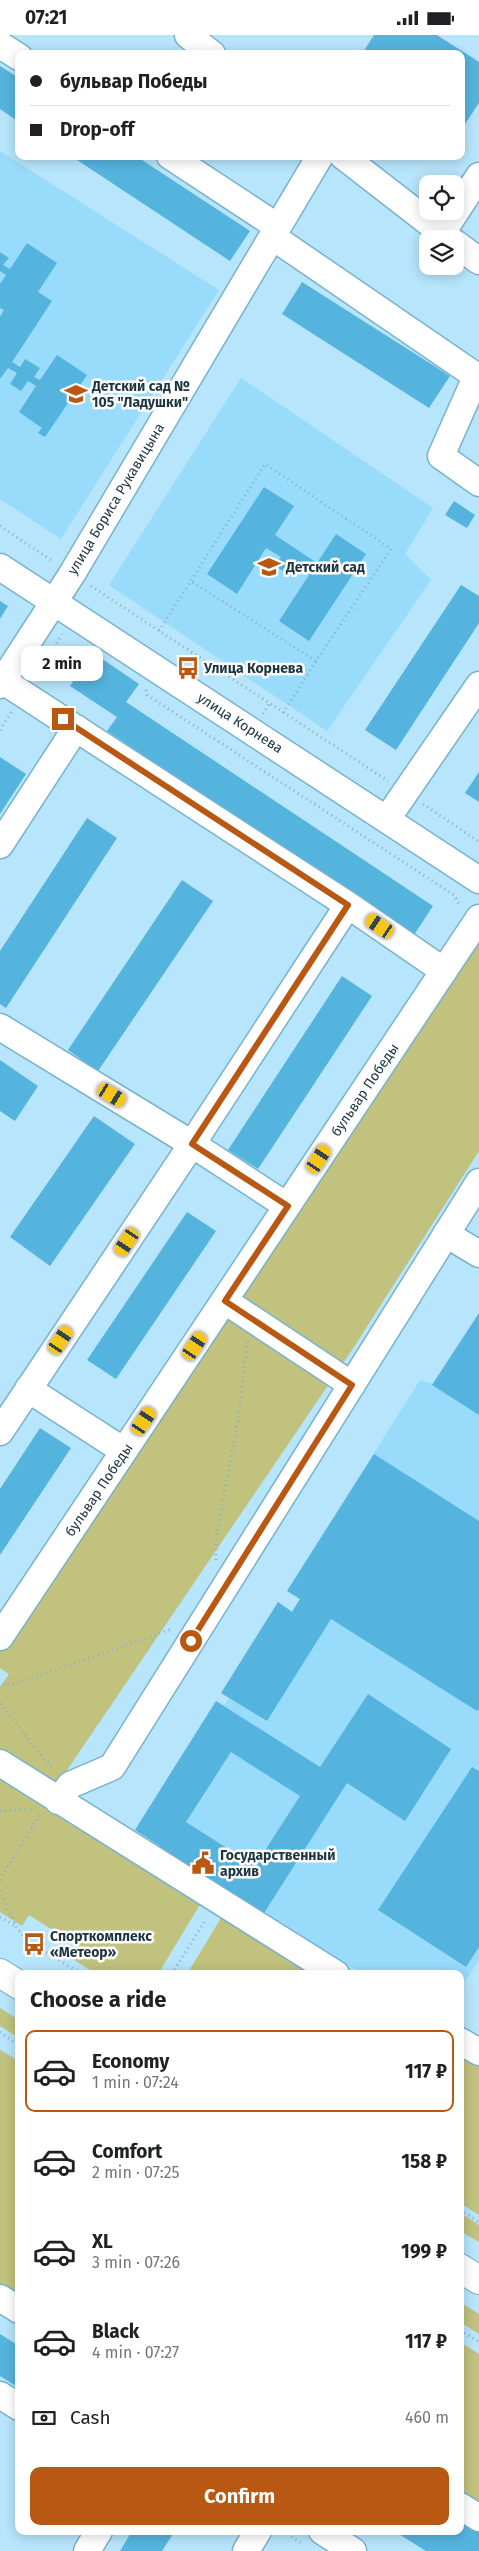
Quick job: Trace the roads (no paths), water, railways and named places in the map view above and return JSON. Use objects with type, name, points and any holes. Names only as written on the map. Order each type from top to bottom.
[{"type":"main road","points":[[0,1973],[15,1982]]},
{"type":"main road","points":[[464,2270],[479,2280]]},
{"type":"street","points":[[0,45],[15,54]]},
{"type":"street","points":[[176,160],[478,378],[440,456],[479,483]]},
{"type":"street","name":"улица Бориса Рукавицына","points":[[2,683],[72,574],[318,160]]},
{"type":"street","points":[[348,160],[439,230]]},
{"type":"street","points":[[453,230],[479,175]]},
{"type":"street","points":[[464,250],[479,261]]},
{"type":"street","name":"улица Корнева","points":[[0,567],[479,880]]},
{"type":"street","points":[[2,683],[76,728],[348,905],[444,971]]},
{"type":"street","points":[[387,819],[479,685]]},
{"type":"street","points":[[0,845],[76,728]]},
{"type":"street","points":[[0,1432],[192,1144],[348,905]]},
{"type":"street","name":"бульвар Победы","points":[[0,1637],[479,917]]},
{"type":"street","points":[[0,1027],[192,1144],[288,1206]]},
{"type":"street","points":[[51,1804],[70,1785],[112,1767],[479,1182]]},
{"type":"street","points":[[446,1234],[479,1254]]},
{"type":"street","points":[[225,1301],[352,1385]]},
{"type":"street","points":[[28,1389],[124,1451]]},
{"type":"street","points":[[0,1763],[51,1804],[218,1900],[330,1970]]},
{"type":"street","points":[[464,2043],[479,2052]]},
{"type":"street","points":[[0,2299],[15,2308]]},
{"type":"street","points":[[0,2395],[15,2404]]},
{"type":"street","points":[[464,2509],[479,2518]]},
{"type":"street","points":[[87,2551],[97,2535]]},
{"type":"street","points":[[246,2551],[256,2535]]},
{"type":"street","points":[[314,2539],[354,2551]]},
{"type":"place","name":"Детский сад № 105 \"Ладушки\"","points":[[76,394]]},
{"type":"place","name":"Детский сад","points":[[269,567]]},
{"type":"place","name":"Улица Корнева","points":[[188,668]]},
{"type":"place","name":"Государственный архив","points":[[203,1863]]},
{"type":"place","name":"Спорткомплекс «Метеор»","points":[[34,1944]]}]
